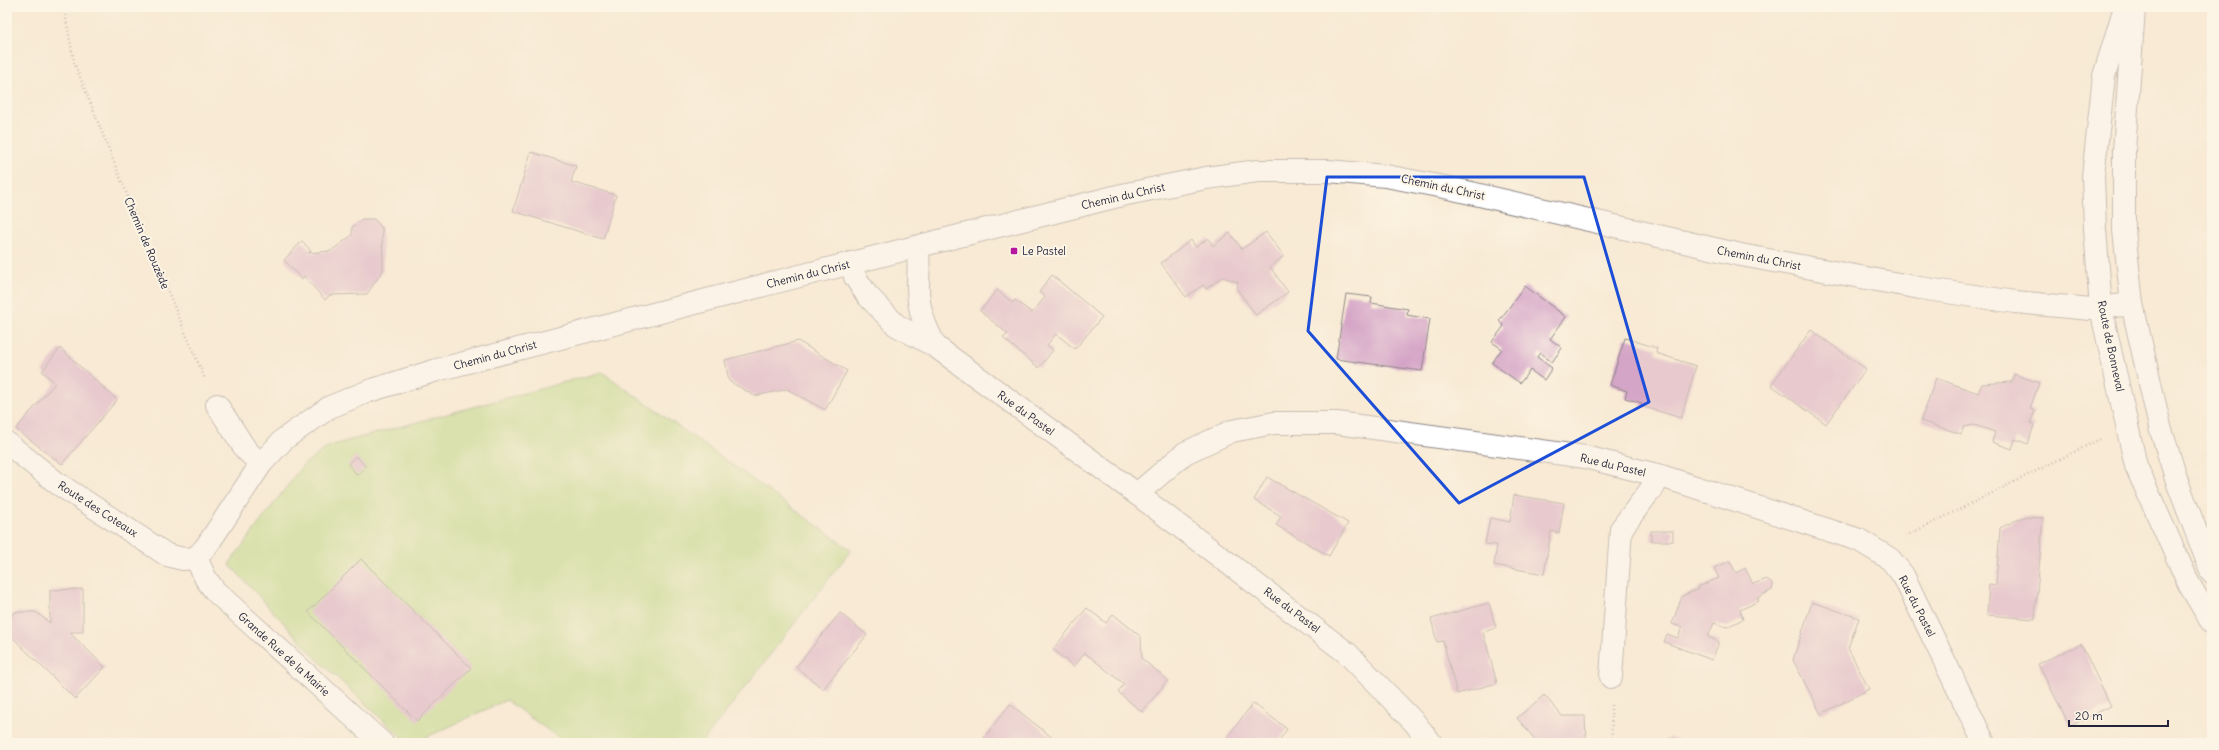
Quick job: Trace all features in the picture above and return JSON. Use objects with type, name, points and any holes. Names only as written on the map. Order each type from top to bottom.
[{"type":"street","name":"Route de Bonneval","points":[[2125,7],[2104,76],[2093,176],[2101,309],[2136,466],[2189,584],[2212,623]]},
{"type":"street","points":[[2135,7],[2124,151],[2124,230],[2132,304],[2160,427],[2178,484],[2212,573]]},
{"type":"street","name":"Chemin du Christ","points":[[196,558],[206,547],[261,464],[284,439],[309,420],[330,407],[369,391],[437,370],[1122,195],[1206,178],[1258,171],[1328,171],[1386,176],[1450,188],[1741,255],[1920,288],[2015,302],[2101,309],[2132,304]]},
{"type":"street","name":"Rue du Pastel","points":[[917,247],[920,260],[918,289],[922,322],[935,346]]},
{"type":"street","name":"Rue du Pastel","points":[[851,263],[855,277],[867,295],[896,325],[935,346],[1137,494],[1347,653],[1414,722],[1431,743]]},
{"type":"street","points":[[217,405],[246,450],[261,464]]},
{"type":"street","name":"Rue du Pastel","points":[[1137,494],[1185,452],[1232,431],[1274,423],[1337,423],[1585,458],[1661,476],[1859,540],[1890,559],[1903,575],[1984,743]]},
{"type":"street","name":"Route des Coteaux","points":[[7,443],[57,483],[167,555],[183,559],[196,558]]},
{"type":"street","points":[[1611,677],[1621,529],[1661,476]]},
{"type":"street","name":"Grande Rue de la Mairie","points":[[196,558],[206,579],[215,591],[382,743]]},
{"type":"path","name":"Chemin de Rouzède","points":[[64,7],[74,62],[122,185],[217,405]]},
{"type":"path","points":[[1890,559],[1903,538],[2127,425]]},
{"type":"path","points":[[1611,677],[1612,743]]},
{"type":"highlighted area","points":[[1327,177],[1584,177],[1649,402],[1459,503],[1308,331]]},
{"type":"green space","points":[[602,372],[851,550],[702,743],[566,743],[506,700],[414,743],[408,743],[318,660],[229,564],[302,466],[329,446]]},
{"type":"building","points":[[531,152],[576,166],[571,182],[616,195],[603,239],[513,211]]},
{"type":"building","points":[[362,219],[374,219],[382,228],[383,270],[367,294],[330,295],[325,300],[304,276],[302,279],[284,260],[302,241],[311,251],[308,253],[331,251],[352,235],[352,227]]},
{"type":"building","points":[[1266,232],[1284,256],[1270,267],[1288,292],[1256,315],[1237,289],[1238,282],[1222,277],[1206,289],[1203,285],[1186,297],[1161,263],[1191,240],[1196,247],[1208,238],[1213,246],[1230,233],[1242,249]]},
{"type":"building","points":[[1052,275],[1102,317],[1075,349],[1056,334],[1047,345],[1053,350],[1039,368],[1003,338],[1008,334],[980,311],[997,290],[1013,303],[1015,300],[1032,313],[1045,297],[1039,292]]},
{"type":"building","points":[[1525,286],[1566,317],[1550,339],[1562,348],[1552,362],[1540,353],[1537,357],[1552,368],[1544,380],[1530,370],[1520,383],[1492,363],[1502,349],[1492,342],[1504,326],[1499,321]]},
{"type":"building","points":[[1346,294],[1372,297],[1371,303],[1408,309],[1407,315],[1430,319],[1422,371],[1336,359]]},
{"type":"building","points":[[1811,330],[1866,369],[1826,424],[1771,385]]},
{"type":"building","points":[[1625,338],[1657,348],[1656,353],[1696,366],[1681,418],[1641,406],[1642,403],[1625,398],[1627,391],[1610,385]]},
{"type":"building","points":[[798,341],[847,371],[825,410],[787,389],[755,396],[729,381],[725,360]]},
{"type":"building","points":[[60,348],[117,400],[62,464],[16,429],[55,383],[42,371]]},
{"type":"building","points":[[2014,374],[2039,383],[2030,409],[2035,411],[2030,423],[2034,425],[2028,444],[2015,439],[2012,449],[1992,442],[1995,432],[1974,425],[1964,427],[1961,434],[1921,421],[1936,378],[1978,393],[1982,384],[2012,382]]},
{"type":"building","points":[[356,456],[366,467],[357,475],[348,464]]},
{"type":"building","points":[[1267,477],[1348,523],[1329,556],[1276,525],[1281,516],[1254,500]]},
{"type":"building","points":[[1514,495],[1564,503],[1559,533],[1551,531],[1544,574],[1494,565],[1497,545],[1485,544],[1490,518],[1510,522]]},
{"type":"building","points":[[2023,517],[2043,518],[2035,619],[1987,615],[1989,584],[1996,585],[2000,528]]},
{"type":"building","points":[[1651,531],[1673,531],[1673,541],[1651,541]]},
{"type":"building","points":[[361,559],[471,668],[417,721],[308,612]]},
{"type":"building","points":[[1730,561],[1736,573],[1745,568],[1753,584],[1767,579],[1773,584],[1772,590],[1757,598],[1759,601],[1740,610],[1743,619],[1727,627],[1714,623],[1708,637],[1719,642],[1712,660],[1664,642],[1667,634],[1678,638],[1682,627],[1672,624],[1682,596],[1719,578],[1714,568]]},
{"type":"building","points":[[83,589],[83,632],[69,632],[105,667],[75,699],[7,632],[7,621],[15,612],[36,612],[50,623],[50,590]]},
{"type":"building","points":[[1812,602],[1859,618],[1848,648],[1869,689],[1821,714],[1793,660]]},
{"type":"building","points":[[1489,603],[1496,628],[1483,632],[1497,683],[1457,694],[1443,641],[1437,642],[1431,619]]},
{"type":"building","points":[[1087,608],[1106,623],[1113,614],[1141,637],[1142,659],[1168,680],[1142,712],[1118,692],[1124,684],[1085,653],[1074,667],[1053,649]]},
{"type":"building","points":[[840,613],[867,635],[823,689],[796,667]]},
{"type":"building","points":[[2081,644],[2111,706],[2070,726],[2038,664]]},
{"type":"building","points":[[1544,695],[1562,716],[1585,716],[1586,743],[1553,743],[1548,738],[1542,743],[1538,743],[1517,718]]},
{"type":"building","points":[[1253,703],[1287,729],[1277,743],[1223,743]]},
{"type":"building","points":[[1010,704],[1059,743],[989,743],[983,739]]},
{"type":"building","points":[[1670,737],[1687,743],[1668,743]]},
{"type":"place","name":"Le Pastel","points":[[1014,251]]}]
